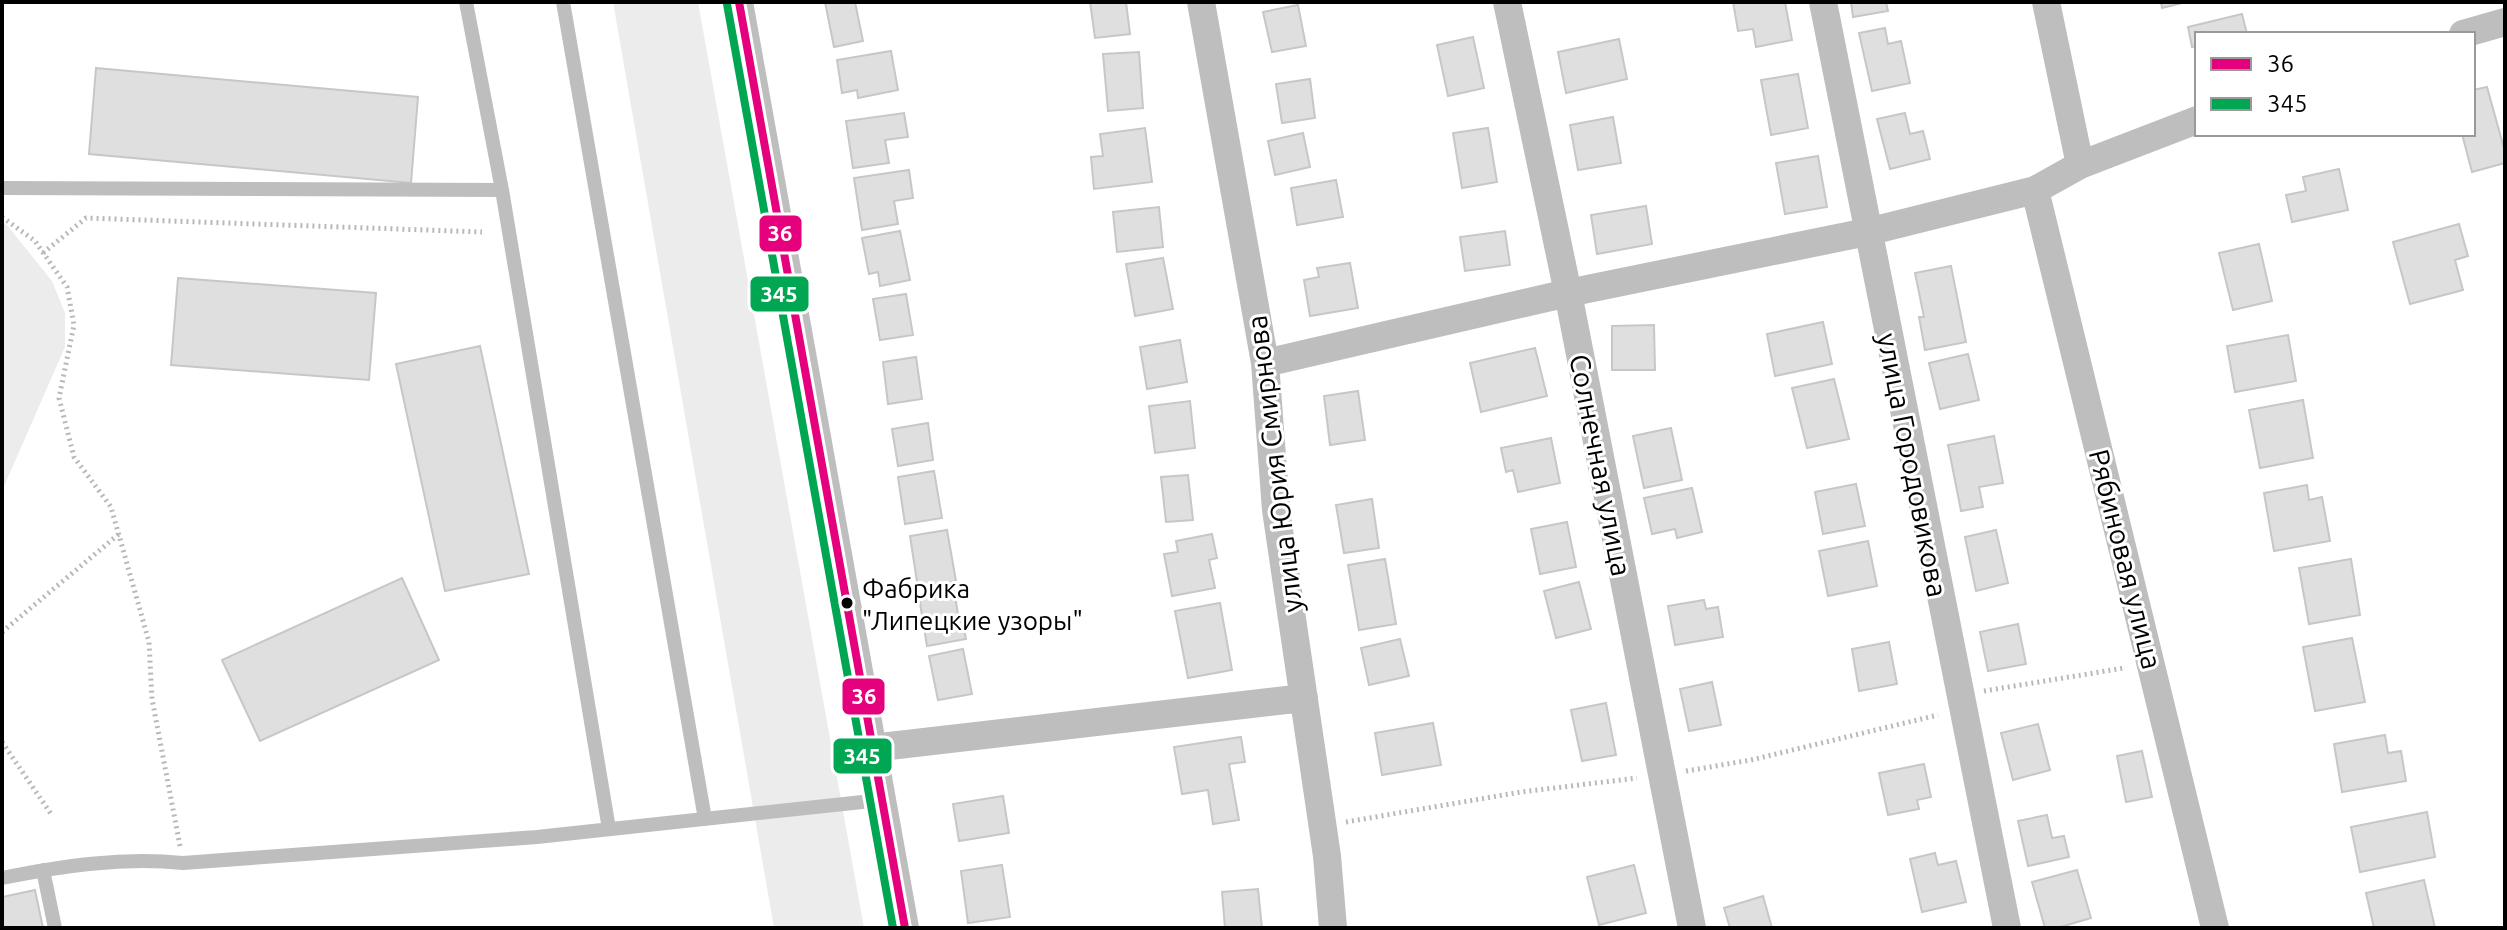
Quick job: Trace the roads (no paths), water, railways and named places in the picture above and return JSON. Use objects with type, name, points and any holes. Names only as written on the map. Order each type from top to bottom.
[{"type":"street","points":[[739,2],[905,928]]},
{"type":"street","name":"улица Юрия Смирнова","points":[[1201,2],[1265,363],[1276,510],[1327,856],[1333,928]]},
{"type":"street","name":"Солнечная улица","points":[[1507,2],[1568,293],[1692,928]]},
{"type":"street","name":"улица Городовикова","points":[[1823,2],[2007,928]]},
{"type":"street","points":[[2046,2],[2080,165]]},
{"type":"street","points":[[2470,32],[2505,22]]},
{"type":"street","points":[[1265,363],[1568,293],[1867,232],[2035,190],[2080,165],[2195,121]]},
{"type":"street","name":"Рябиновая улица","points":[[2035,190],[2215,928]]},
{"type":"street","points":[[872,748],[1304,698]]},
{"type":"lane","points":[[466,2],[502,190],[609,829]]},
{"type":"lane","points":[[563,2],[705,819]]},
{"type":"lane","points":[[2,188],[502,190]]},
{"type":"lane","points":[[2,878],[81,864],[151,860],[183,863],[609,829],[881,800]]},
{"type":"lane","points":[[43,870],[55,928]]},
{"type":"place","name":"Фабрика \"Липецкие узоры\"","points":[[847,603]]}]
